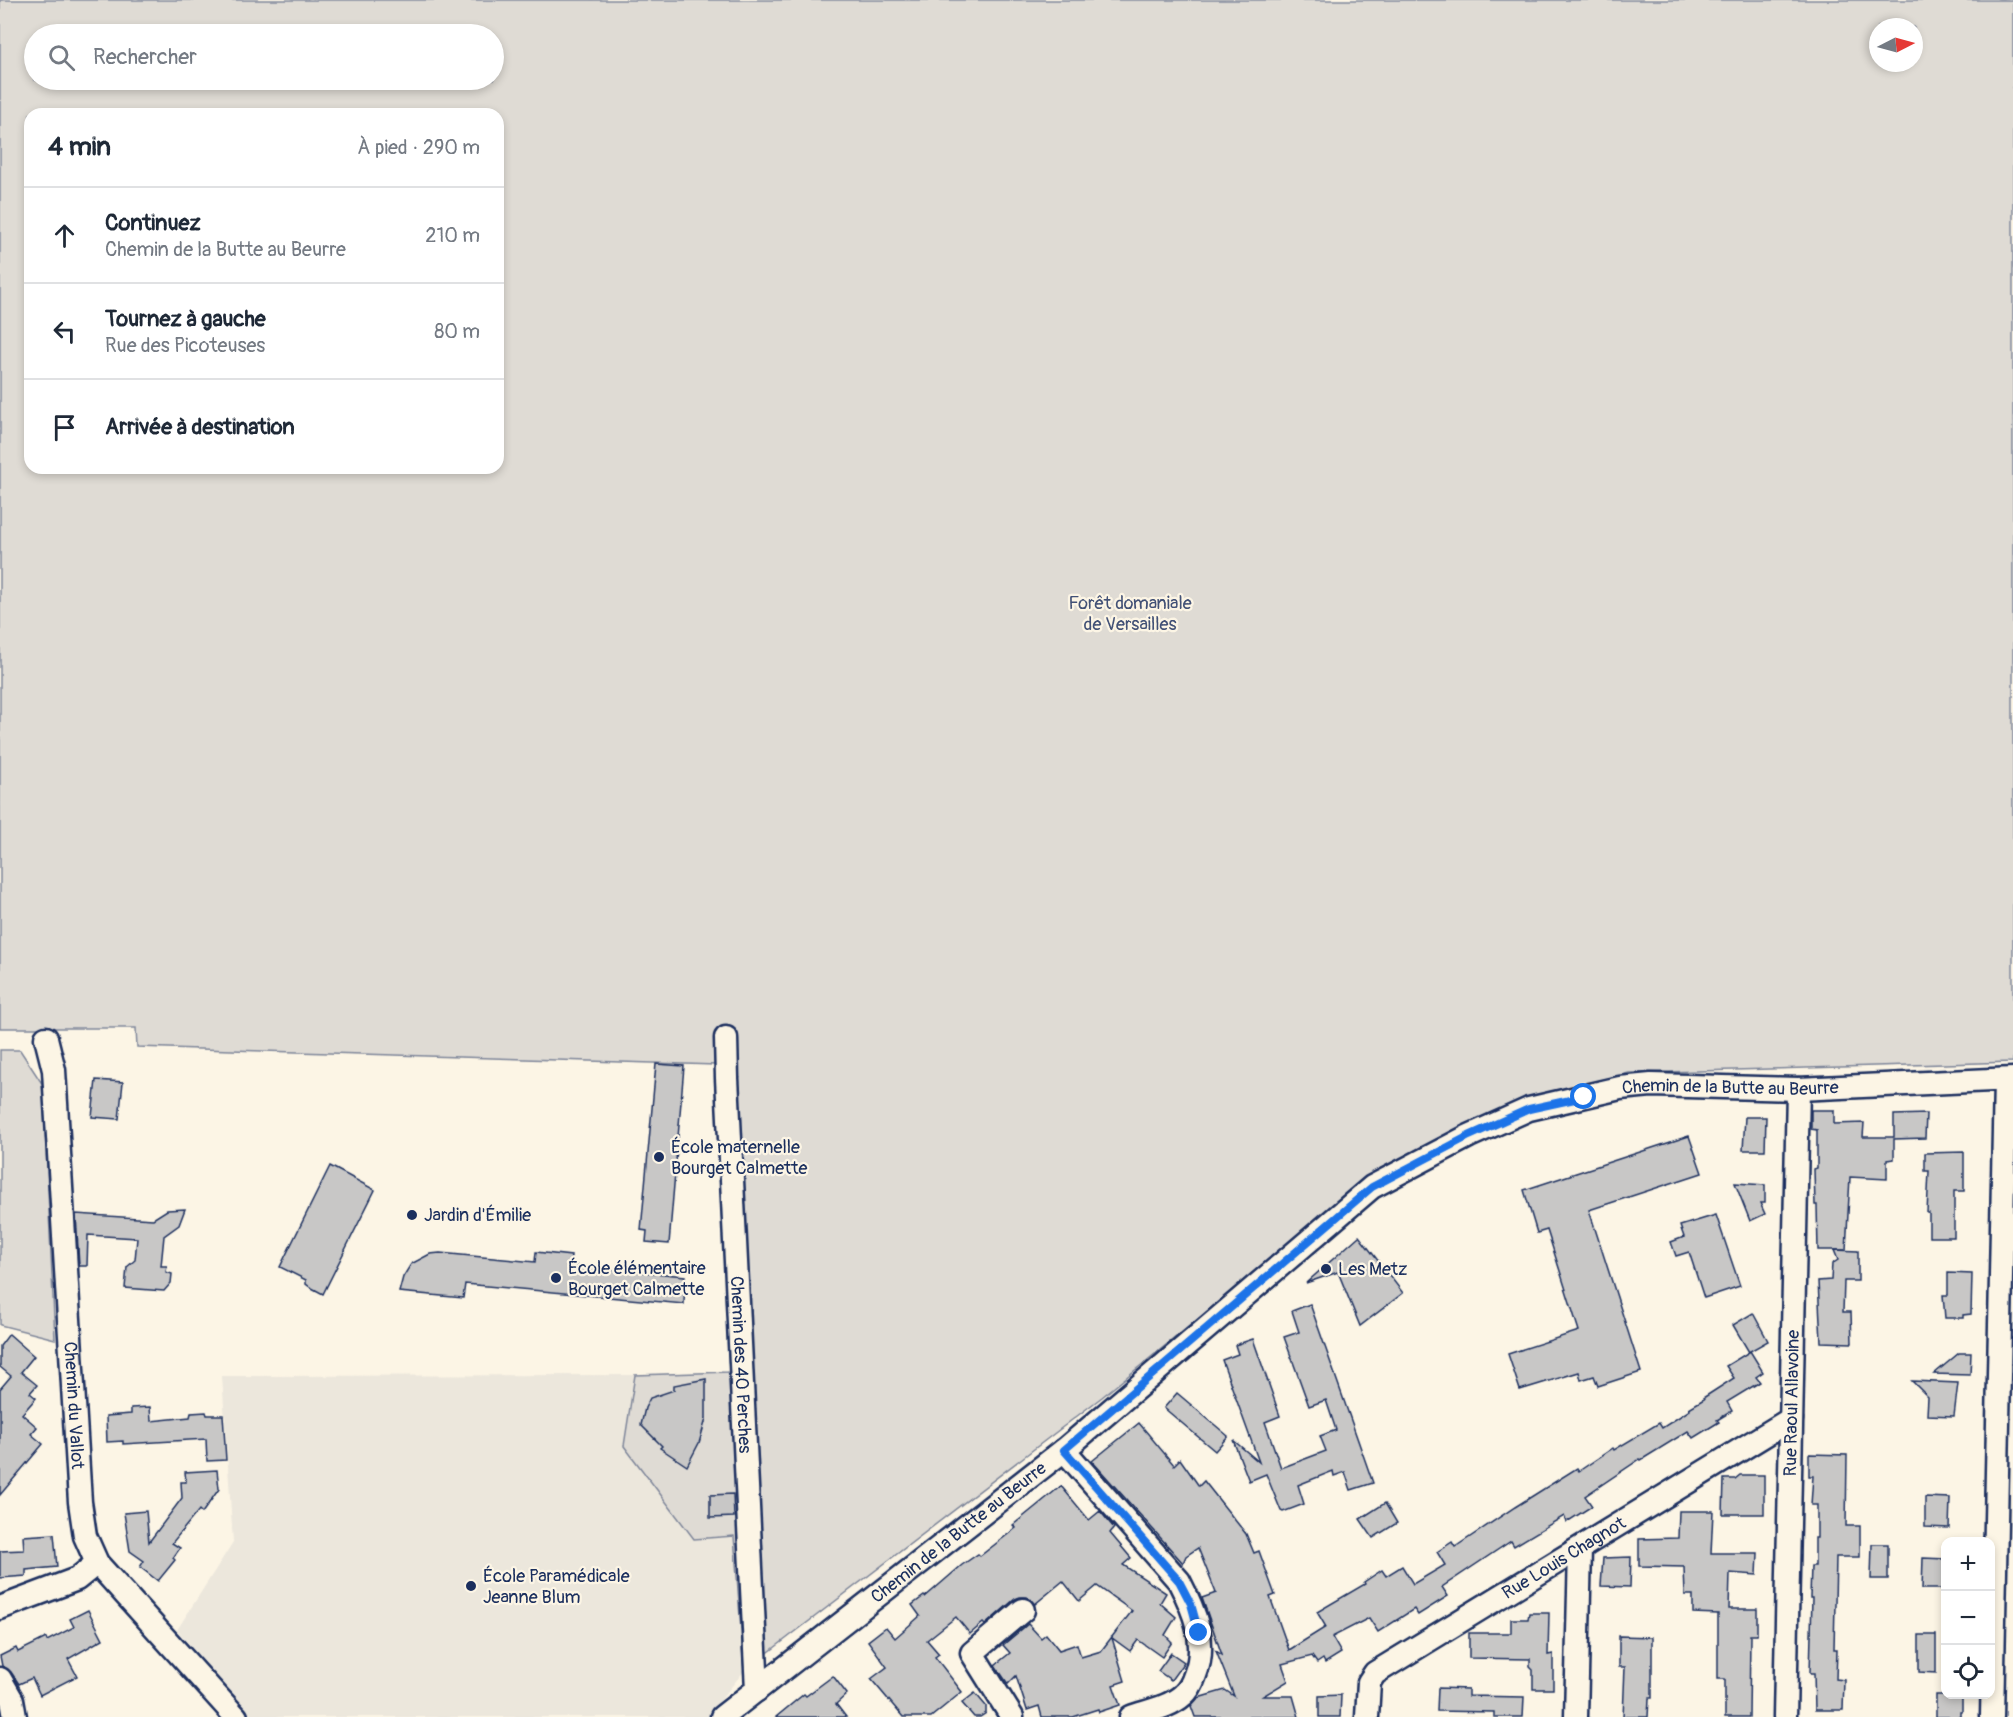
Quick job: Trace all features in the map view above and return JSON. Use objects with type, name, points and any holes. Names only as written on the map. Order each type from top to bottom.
[{"type":"street","name":"Chemin du Vallot","points":[[46,1038],[54,1070],[80,1502],[85,1536],[97,1563],[236,1717]]},
{"type":"street","name":"Chemin des 40 Perches","points":[[726,1038],[758,1690]]},
{"type":"street","name":"Chemin de la Butte au Beurre","points":[[722,1717],[1064,1450],[1372,1187],[1469,1136],[1529,1109],[1620,1088],[1651,1085],[1798,1089],[2009,1079]]},
{"type":"street","points":[[1992,1717],[2009,1079]]},
{"type":"street","name":"Rue Raoul Allavoine","points":[[1785,1717],[1798,1089]]},
{"type":"street","name":"Rue Louis Chagnot","points":[[1367,1717],[1369,1682],[1375,1673],[1791,1419]]},
{"type":"street","points":[[1064,1450],[1179,1581],[1191,1604],[1199,1633],[1201,1660],[1193,1682],[1184,1694],[1168,1704],[1131,1717]]},
{"type":"street","points":[[1576,1717],[1580,1548]]},
{"type":"street","points":[[0,1608],[77,1579],[97,1563]]},
{"type":"street","points":[[1012,1717],[972,1653],[1023,1610]]},
{"type":"street","points":[[0,1679],[12,1700],[15,1717]]},
{"type":"shaded area","name":"École Paramédicale Jeanne Blum","points":[[635,1375],[624,1446],[734,1536],[744,1671],[707,1717],[253,1717],[177,1630],[233,1542],[222,1376]]},
{"type":"green space","name":"Forêt domaniale de Versailles","points":[[0,0],[2013,0],[2013,1062],[1629,1073],[1538,1095],[1369,1180],[1102,1397],[744,1671],[734,1536],[694,1539],[624,1446],[635,1375],[729,1372],[716,1065],[137,1047],[136,1028],[0,1028]]},
{"type":"green space","points":[[0,1050],[20,1050],[43,1085],[55,1339],[0,1325]]},
{"type":"building","points":[[656,1064],[684,1066],[669,1244],[646,1242],[647,1231],[641,1230]]},
{"type":"building","points":[[96,1080],[123,1082],[119,1119],[92,1117]]},
{"type":"building","points":[[1811,1110],[1834,1110],[1834,1124],[1864,1123],[1863,1137],[1894,1137],[1894,1115],[1926,1114],[1925,1138],[1894,1139],[1894,1159],[1887,1160],[1887,1179],[1850,1177],[1846,1250],[1818,1250],[1814,1169],[1817,1168],[1817,1130],[1811,1129]]},
{"type":"building","points":[[1745,1117],[1766,1117],[1765,1150],[1743,1150]]},
{"type":"building","points":[[1689,1136],[1702,1173],[1589,1210],[1641,1372],[1598,1386],[1594,1376],[1581,1380],[1579,1372],[1520,1390],[1508,1354],[1579,1331],[1547,1230],[1537,1233],[1524,1190]]},
{"type":"building","points":[[1964,1152],[1964,1191],[1954,1191],[1954,1237],[1929,1237],[1929,1213],[1927,1213],[1929,1171],[1925,1171],[1925,1153]]},
{"type":"building","points":[[330,1166],[375,1190],[323,1294],[306,1284],[306,1280],[280,1267]]},
{"type":"building","points":[[1735,1183],[1765,1185],[1765,1203],[1760,1203],[1765,1214],[1750,1221]]},
{"type":"building","points":[[185,1209],[179,1225],[164,1236],[161,1266],[167,1266],[166,1272],[172,1274],[171,1283],[164,1291],[125,1288],[127,1267],[135,1260],[137,1238],[88,1235],[87,1266],[79,1266],[76,1214],[153,1219],[167,1210]]},
{"type":"building","points":[[1716,1215],[1740,1286],[1704,1298],[1689,1252],[1676,1256],[1671,1242],[1684,1237],[1680,1226]]},
{"type":"building","points":[[1359,1236],[1403,1293],[1360,1326],[1338,1272],[1306,1283]]},
{"type":"building","points":[[1834,1250],[1858,1251],[1858,1281],[1844,1281],[1843,1312],[1851,1312],[1852,1343],[1821,1342],[1818,1281],[1831,1280],[1832,1264],[1838,1260]]},
{"type":"building","points":[[536,1252],[571,1256],[570,1265],[685,1276],[684,1304],[465,1284],[463,1298],[399,1292],[403,1277],[411,1264],[430,1254],[535,1262]]},
{"type":"building","points":[[1948,1273],[1972,1274],[1971,1314],[1963,1315],[1963,1318],[1945,1318],[1943,1295],[1948,1295]]},
{"type":"building","points":[[1310,1304],[1373,1483],[1351,1490],[1345,1472],[1334,1476],[1333,1471],[1298,1485],[1304,1504],[1283,1512],[1266,1474],[1249,1481],[1233,1440],[1259,1462],[1222,1360],[1238,1354],[1235,1345],[1253,1339],[1280,1416],[1265,1422],[1281,1468],[1326,1451],[1320,1436],[1336,1430],[1326,1400],[1309,1406],[1284,1337],[1299,1332],[1292,1311]]},
{"type":"building","points":[[1753,1313],[1768,1341],[1750,1351],[1763,1372],[1756,1377],[1760,1382],[1727,1402],[1732,1411],[1717,1420],[1719,1422],[1693,1438],[1688,1431],[1640,1459],[1585,1496],[1592,1506],[1567,1522],[1564,1516],[1514,1546],[1511,1541],[1442,1587],[1448,1596],[1418,1615],[1414,1609],[1378,1632],[1369,1618],[1332,1637],[1341,1653],[1325,1663],[1323,1659],[1317,1663],[1312,1656],[1282,1664],[1288,1681],[1263,1696],[1293,1696],[1299,1717],[1195,1717],[1191,1706],[1198,1698],[1225,1690],[1234,1696],[1216,1651],[1222,1655],[1202,1598],[1216,1593],[1198,1548],[1186,1556],[1183,1563],[1092,1461],[1139,1423],[1174,1465],[1180,1459],[1199,1486],[1204,1481],[1246,1534],[1254,1553],[1259,1551],[1275,1595],[1270,1597],[1289,1650],[1326,1627],[1317,1612],[1365,1584],[1364,1582],[1382,1570],[1386,1576],[1402,1566],[1413,1584],[1445,1565],[1437,1552],[1452,1542],[1455,1547],[1577,1468],[1579,1471],[1613,1448],[1614,1450],[1659,1423],[1662,1428],[1690,1410],[1689,1408],[1734,1378],[1726,1366],[1749,1352],[1733,1325]]},
{"type":"building","points":[[9,1334],[34,1356],[21,1372],[37,1385],[30,1393],[36,1398],[22,1414],[37,1427],[31,1434],[43,1444],[0,1495],[0,1389],[11,1376],[0,1367],[0,1346]]},
{"type":"building","points":[[1959,1353],[1971,1353],[1970,1375],[1934,1374]]},
{"type":"building","points":[[706,1379],[706,1419],[699,1443],[687,1466],[660,1448],[662,1446],[641,1425],[650,1398],[674,1390],[674,1385]]},
{"type":"building","points":[[1912,1381],[1958,1383],[1954,1416],[1927,1415],[1928,1397]]},
{"type":"building","points":[[1177,1393],[1228,1436],[1215,1451],[1164,1408]]},
{"type":"building","points":[[150,1407],[151,1421],[190,1417],[191,1413],[206,1412],[207,1415],[223,1415],[226,1460],[207,1461],[206,1439],[123,1444],[123,1441],[107,1442],[106,1416],[131,1414],[131,1408]]},
{"type":"building","points":[[1809,1454],[1847,1455],[1846,1526],[1860,1526],[1860,1557],[1836,1557],[1834,1649],[1837,1649],[1836,1679],[1844,1680],[1843,1710],[1815,1710],[1814,1673],[1810,1673],[1811,1566],[1815,1566],[1817,1505],[1811,1505],[1813,1476],[1809,1476]]},
{"type":"building","points":[[217,1470],[219,1489],[202,1513],[199,1510],[172,1543],[180,1548],[173,1558],[175,1560],[158,1581],[140,1567],[144,1561],[130,1551],[124,1513],[146,1511],[149,1542],[182,1498],[181,1482],[186,1482],[185,1472]]},
{"type":"building","points":[[1740,1475],[1764,1475],[1764,1514],[1723,1514],[1724,1479],[1735,1479]]},
{"type":"building","points":[[1061,1486],[1089,1520],[1100,1511],[1114,1528],[1110,1533],[1131,1558],[1123,1565],[1166,1593],[1160,1603],[1176,1617],[1165,1635],[1172,1642],[1162,1657],[1138,1640],[1130,1651],[1112,1638],[1125,1681],[1113,1685],[1120,1705],[1073,1717],[1042,1717],[1039,1706],[1027,1710],[1016,1676],[1008,1684],[995,1665],[1010,1653],[1003,1645],[1028,1624],[1041,1638],[1046,1634],[1059,1650],[1077,1644],[1081,1657],[1101,1651],[1132,1611],[1097,1586],[1079,1601],[1063,1581],[1035,1604],[1027,1597],[1015,1599],[985,1625],[983,1623],[970,1634],[956,1617],[927,1640],[939,1654],[935,1657],[962,1692],[931,1717],[903,1717],[871,1679],[887,1667],[868,1641],[886,1627],[895,1638],[920,1616],[912,1605],[925,1597],[962,1565],[978,1554],[980,1556],[1016,1528],[1013,1525]]},
{"type":"building","points":[[733,1494],[734,1517],[710,1518],[710,1495]]},
{"type":"building","points":[[1925,1497],[1950,1498],[1949,1528],[1925,1527]]},
{"type":"building","points":[[1385,1503],[1397,1523],[1373,1538],[1360,1519]]},
{"type":"building","points":[[1679,1511],[1713,1511],[1711,1553],[1758,1553],[1757,1575],[1730,1573],[1729,1609],[1757,1609],[1757,1635],[1750,1635],[1749,1717],[1725,1717],[1725,1679],[1718,1679],[1718,1614],[1693,1613],[1693,1595],[1685,1595],[1684,1567],[1639,1566],[1639,1539],[1678,1538]]},
{"type":"building","points":[[54,1534],[57,1567],[26,1570],[26,1576],[0,1578],[0,1551],[24,1550],[23,1536]]},
{"type":"building","points":[[1872,1544],[1888,1544],[1888,1579],[1871,1579]]},
{"type":"building","points":[[1631,1557],[1630,1587],[1601,1586],[1603,1558]]},
{"type":"building","points":[[1923,1558],[1941,1559],[1941,1589],[1922,1589]]},
{"type":"building","points":[[88,1610],[103,1639],[68,1659],[77,1676],[40,1695],[32,1678],[19,1684],[11,1672],[2,1666],[0,1656],[16,1648],[18,1652],[46,1638],[47,1641],[74,1627],[70,1619]]},
{"type":"building","points":[[1529,1613],[1549,1613],[1548,1655],[1553,1654],[1553,1689],[1533,1689],[1533,1670],[1530,1667],[1530,1659],[1469,1658],[1469,1633],[1511,1633],[1511,1619],[1528,1619]]},
{"type":"building","points":[[1919,1635],[1936,1635],[1936,1673],[1919,1672]]},
{"type":"building","points":[[1619,1636],[1652,1637],[1652,1698],[1649,1698],[1648,1717],[1623,1717],[1625,1667],[1619,1667]]},
{"type":"building","points":[[1171,1653],[1184,1662],[1171,1680],[1158,1671]]},
{"type":"building","points":[[833,1676],[847,1694],[836,1704],[846,1717],[776,1717],[804,1694],[806,1696]]},
{"type":"building","points":[[1438,1688],[1468,1689],[1468,1696],[1524,1697],[1523,1717],[1494,1717],[1494,1712],[1437,1711]]},
{"type":"building","points":[[975,1693],[986,1706],[986,1713],[980,1717],[974,1717],[962,1703]]},
{"type":"building","points":[[1341,1695],[1340,1717],[1319,1717],[1319,1696]]},
{"type":"building","points":[[1936,1695],[1941,1695],[1941,1699],[1962,1699],[1960,1717],[1936,1717]]},
{"type":"place","name":"École maternelle Bourget Calmette","points":[[659,1157]]},
{"type":"place","name":"Jardin d'Émilie","points":[[412,1215]]},
{"type":"place","name":"Les Metz","points":[[1326,1269]]},
{"type":"place","name":"École élémentaire Bourget Calmette","points":[[556,1278]]},
{"type":"place","name":"École Paramédicale Jeanne Blum","points":[[471,1586]]},
{"type":"route","points":[[1199,1633],[1191,1604],[1179,1581],[1064,1450],[1372,1187],[1469,1136],[1529,1109],[1584,1097]]}]
